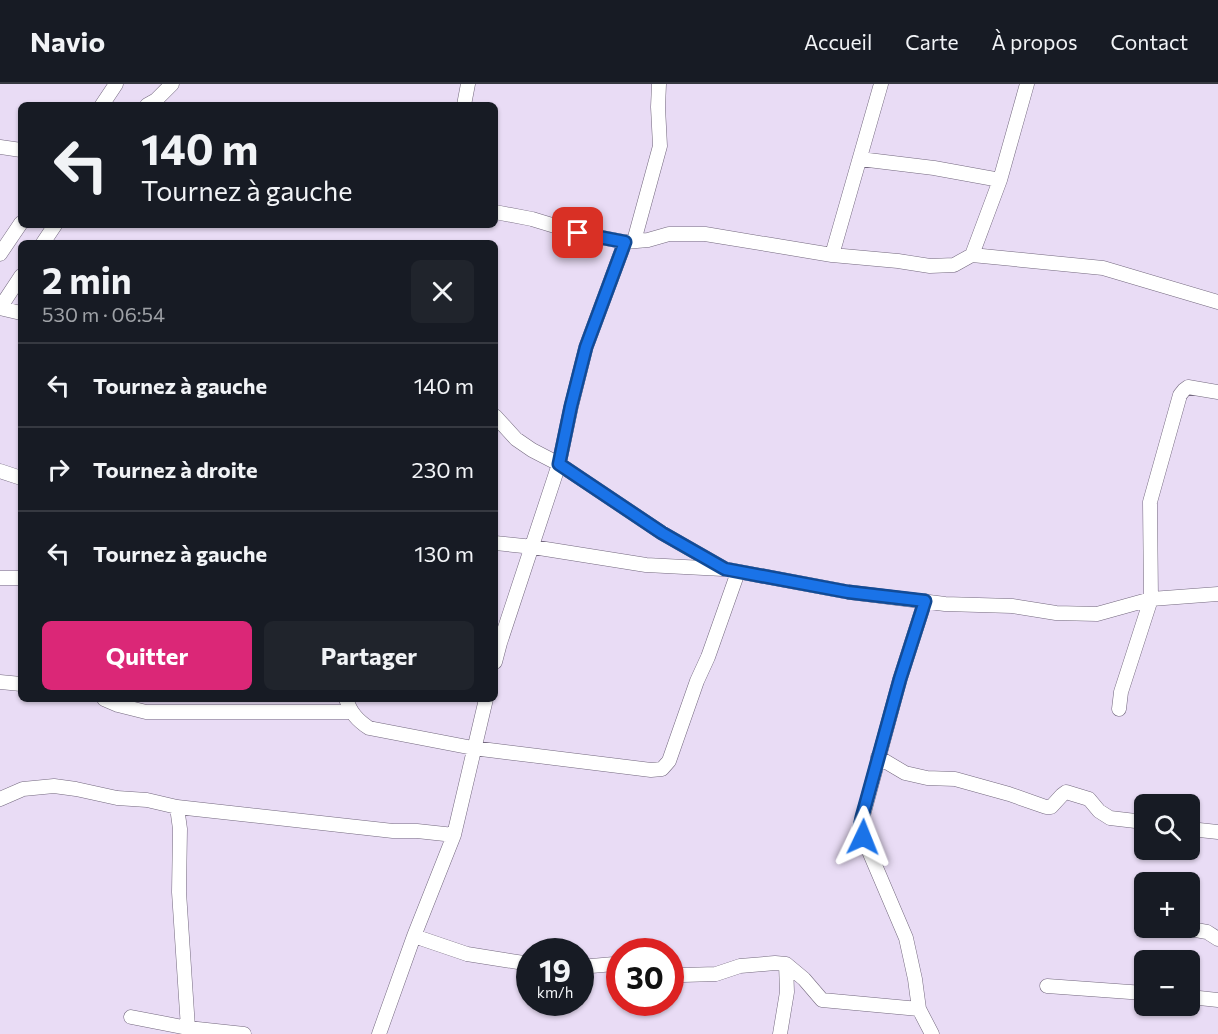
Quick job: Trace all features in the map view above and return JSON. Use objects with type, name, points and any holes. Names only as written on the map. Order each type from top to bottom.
[{"type":"street","points":[[104,102],[116,84]]},
{"type":"street","points":[[152,102],[172,84]]},
{"type":"street","points":[[465,102],[468,84]]},
{"type":"street","points":[[498,640],[533,547],[559,464],[586,347],[629,242],[660,146],[659,84]]},
{"type":"street","points":[[832,255],[882,84]]},
{"type":"street","points":[[972,255],[1000,180],[1026,84]]},
{"type":"street","points":[[0,147],[18,150]]},
{"type":"street","points":[[860,159],[934,168],[1000,180]]},
{"type":"street","points":[[498,213],[532,219],[578,233],[629,242],[669,234],[705,234],[832,255],[930,266],[954,265],[972,255],[1103,268],[1218,302]]},
{"type":"street","points":[[0,254],[18,227]]},
{"type":"street","points":[[18,281],[0,308],[18,312]]},
{"type":"street","points":[[1119,709],[1121,692],[1152,598],[1150,502],[1180,395],[1188,387],[1218,392]]},
{"type":"street","points":[[498,420],[516,439],[532,450],[559,464],[662,533],[731,570]]},
{"type":"street","points":[[0,471],[18,477]]},
{"type":"street","points":[[498,543],[646,566],[731,570],[848,592],[945,604],[1012,606],[1056,613],[1097,614],[1152,598],[1218,594]]},
{"type":"street","points":[[111,702],[147,712],[348,706],[359,721],[369,728],[473,748],[651,770],[662,769],[669,761],[697,681],[708,657],[731,570]]},
{"type":"street","points":[[0,578],[18,578]]},
{"type":"street","points":[[925,601],[900,679],[860,827],[906,938],[920,1009],[932,1034]]},
{"type":"street","points":[[0,682],[18,684]]},
{"type":"street","points":[[379,1034],[414,936],[454,835],[485,702]]},
{"type":"street","points":[[878,757],[905,773],[927,778],[955,779],[1046,807],[1051,807],[1066,792],[1089,799],[1099,811],[1110,818],[1134,821]]},
{"type":"street","points":[[0,799],[24,789],[54,786],[117,798],[147,800],[177,807],[393,831],[454,835]]},
{"type":"street","points":[[177,807],[180,829],[180,915],[187,1031]]},
{"type":"street","points":[[1200,831],[1218,832]]},
{"type":"street","points":[[1200,931],[1218,939]]},
{"type":"street","points":[[414,936],[467,954],[516,962]]},
{"type":"street","points":[[684,975],[716,974],[740,966],[786,964],[804,979],[822,1000],[920,1009]]},
{"type":"street","points":[[780,1034],[787,992],[786,964]]},
{"type":"street","points":[[1047,986],[1134,992]]},
{"type":"street","points":[[1200,998],[1218,1000]]},
{"type":"street","points":[[131,1017],[187,1031],[244,1034]]},
{"type":"route","points":[[578,233],[625,242],[586,347],[559,464],[662,533],[725,569],[848,592],[925,601],[900,679],[862,817],[860,827],[863,837]]}]
